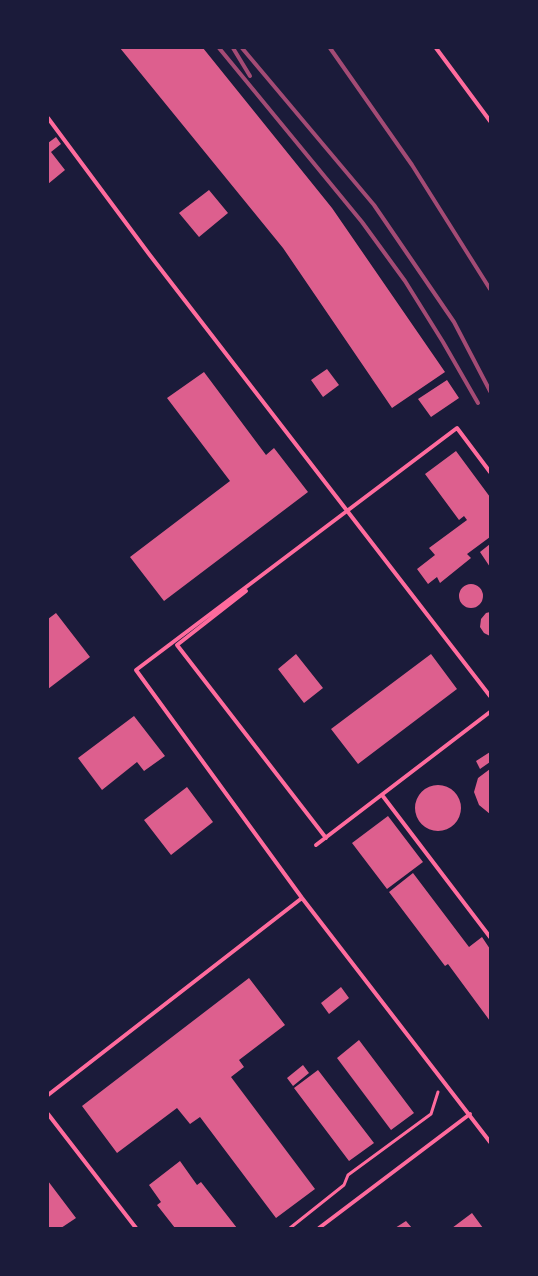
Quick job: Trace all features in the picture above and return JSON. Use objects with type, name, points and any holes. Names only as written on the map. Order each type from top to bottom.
[{"type":"lane","points":[[436,48],[490,121]]},
{"type":"lane","points":[[48,118],[149,254],[490,696]]},
{"type":"lane","points":[[490,472],[457,428],[136,670],[302,898],[490,1142]]},
{"type":"lane","points":[[326,838],[177,645],[348,510]]},
{"type":"lane","points":[[316,845],[490,712]]},
{"type":"lane","points":[[382,795],[490,937]]},
{"type":"lane","points":[[48,1095],[302,898]]},
{"type":"lane","points":[[48,1114],[136,1228]]},
{"type":"lane","points":[[319,1228],[470,1114]]},
{"type":"path","points":[[290,1228],[344,1185],[348,1175],[431,1114],[438,1090]]},
{"type":"building","points":[[120,48],[203,48],[332,208],[445,372],[392,408],[283,248]]},
{"type":"building","points":[[56,137],[61,144],[51,152],[65,170],[48,184],[48,143]]},
{"type":"building","points":[[209,190],[228,213],[199,237],[179,213]]},
{"type":"building","points":[[327,369],[339,385],[323,397],[311,380]]},
{"type":"building","points":[[204,372],[266,455],[274,448],[308,492],[164,601],[130,557],[230,481],[167,398]]},
{"type":"building","points":[[447,380],[459,398],[431,417],[418,399]]},
{"type":"building","points":[[456,451],[490,497],[490,537],[467,554],[471,558],[440,583],[437,577],[428,584],[417,569],[435,555],[429,548],[467,520],[464,516],[459,520],[425,474]]},
{"type":"building","points":[[490,544],[490,567],[480,552]]},
{"type":"building","points":[[471,584],[476,585],[482,591],[482,601],[476,607],[471,608],[466,607],[460,601],[459,596],[460,591],[466,585]]},
{"type":"building","points":[[490,612],[490,636],[484,633],[480,627],[481,619],[486,613]]},
{"type":"building","points":[[56,613],[90,657],[48,689],[48,619]]},
{"type":"building","points":[[296,654],[323,688],[304,703],[278,669]]},
{"type":"building","points":[[431,654],[457,689],[358,764],[331,729]]},
{"type":"building","points":[[134,716],[165,756],[144,771],[137,762],[102,790],[78,758]]},
{"type":"building","points":[[490,752],[490,762],[480,769],[476,761]]},
{"type":"building","points":[[490,769],[490,814],[479,805],[474,792],[478,778]]},
{"type":"building","points":[[433,785],[443,785],[457,795],[461,808],[457,821],[451,827],[443,831],[433,831],[419,821],[415,813],[415,803],[425,789]]},
{"type":"building","points":[[187,787],[213,822],[171,855],[144,820]]},
{"type":"building","points":[[388,816],[423,862],[387,889],[352,843]]},
{"type":"building","points":[[413,873],[469,947],[482,937],[490,949],[490,1021],[448,964],[445,966],[389,892]]},
{"type":"building","points":[[249,978],[285,1025],[239,1060],[244,1067],[231,1077],[315,1189],[276,1218],[200,1117],[190,1124],[177,1108],[117,1153],[82,1106]]},
{"type":"building","points":[[341,987],[349,998],[329,1014],[321,1003]]},
{"type":"building","points":[[359,1040],[414,1113],[391,1130],[337,1058]]},
{"type":"building","points":[[303,1065],[309,1073],[293,1086],[287,1078]]},
{"type":"building","points":[[318,1070],[374,1143],[349,1161],[294,1088]]},
{"type":"building","points":[[180,1161],[197,1185],[201,1182],[237,1228],[175,1228],[157,1205],[161,1202],[149,1185]]},
{"type":"building","points":[[48,1181],[76,1218],[61,1228],[48,1228]]},
{"type":"building","points":[[472,1213],[483,1228],[452,1228]]},
{"type":"building","points":[[406,1221],[412,1228],[395,1228]]},
{"type":"railway","points":[[219,48],[362,222],[405,281],[478,403]]},
{"type":"railway","points":[[233,48],[250,76]]},
{"type":"railway","points":[[242,48],[374,205],[454,322],[490,391]]},
{"type":"railway","points":[[330,48],[412,165],[490,289]]}]
